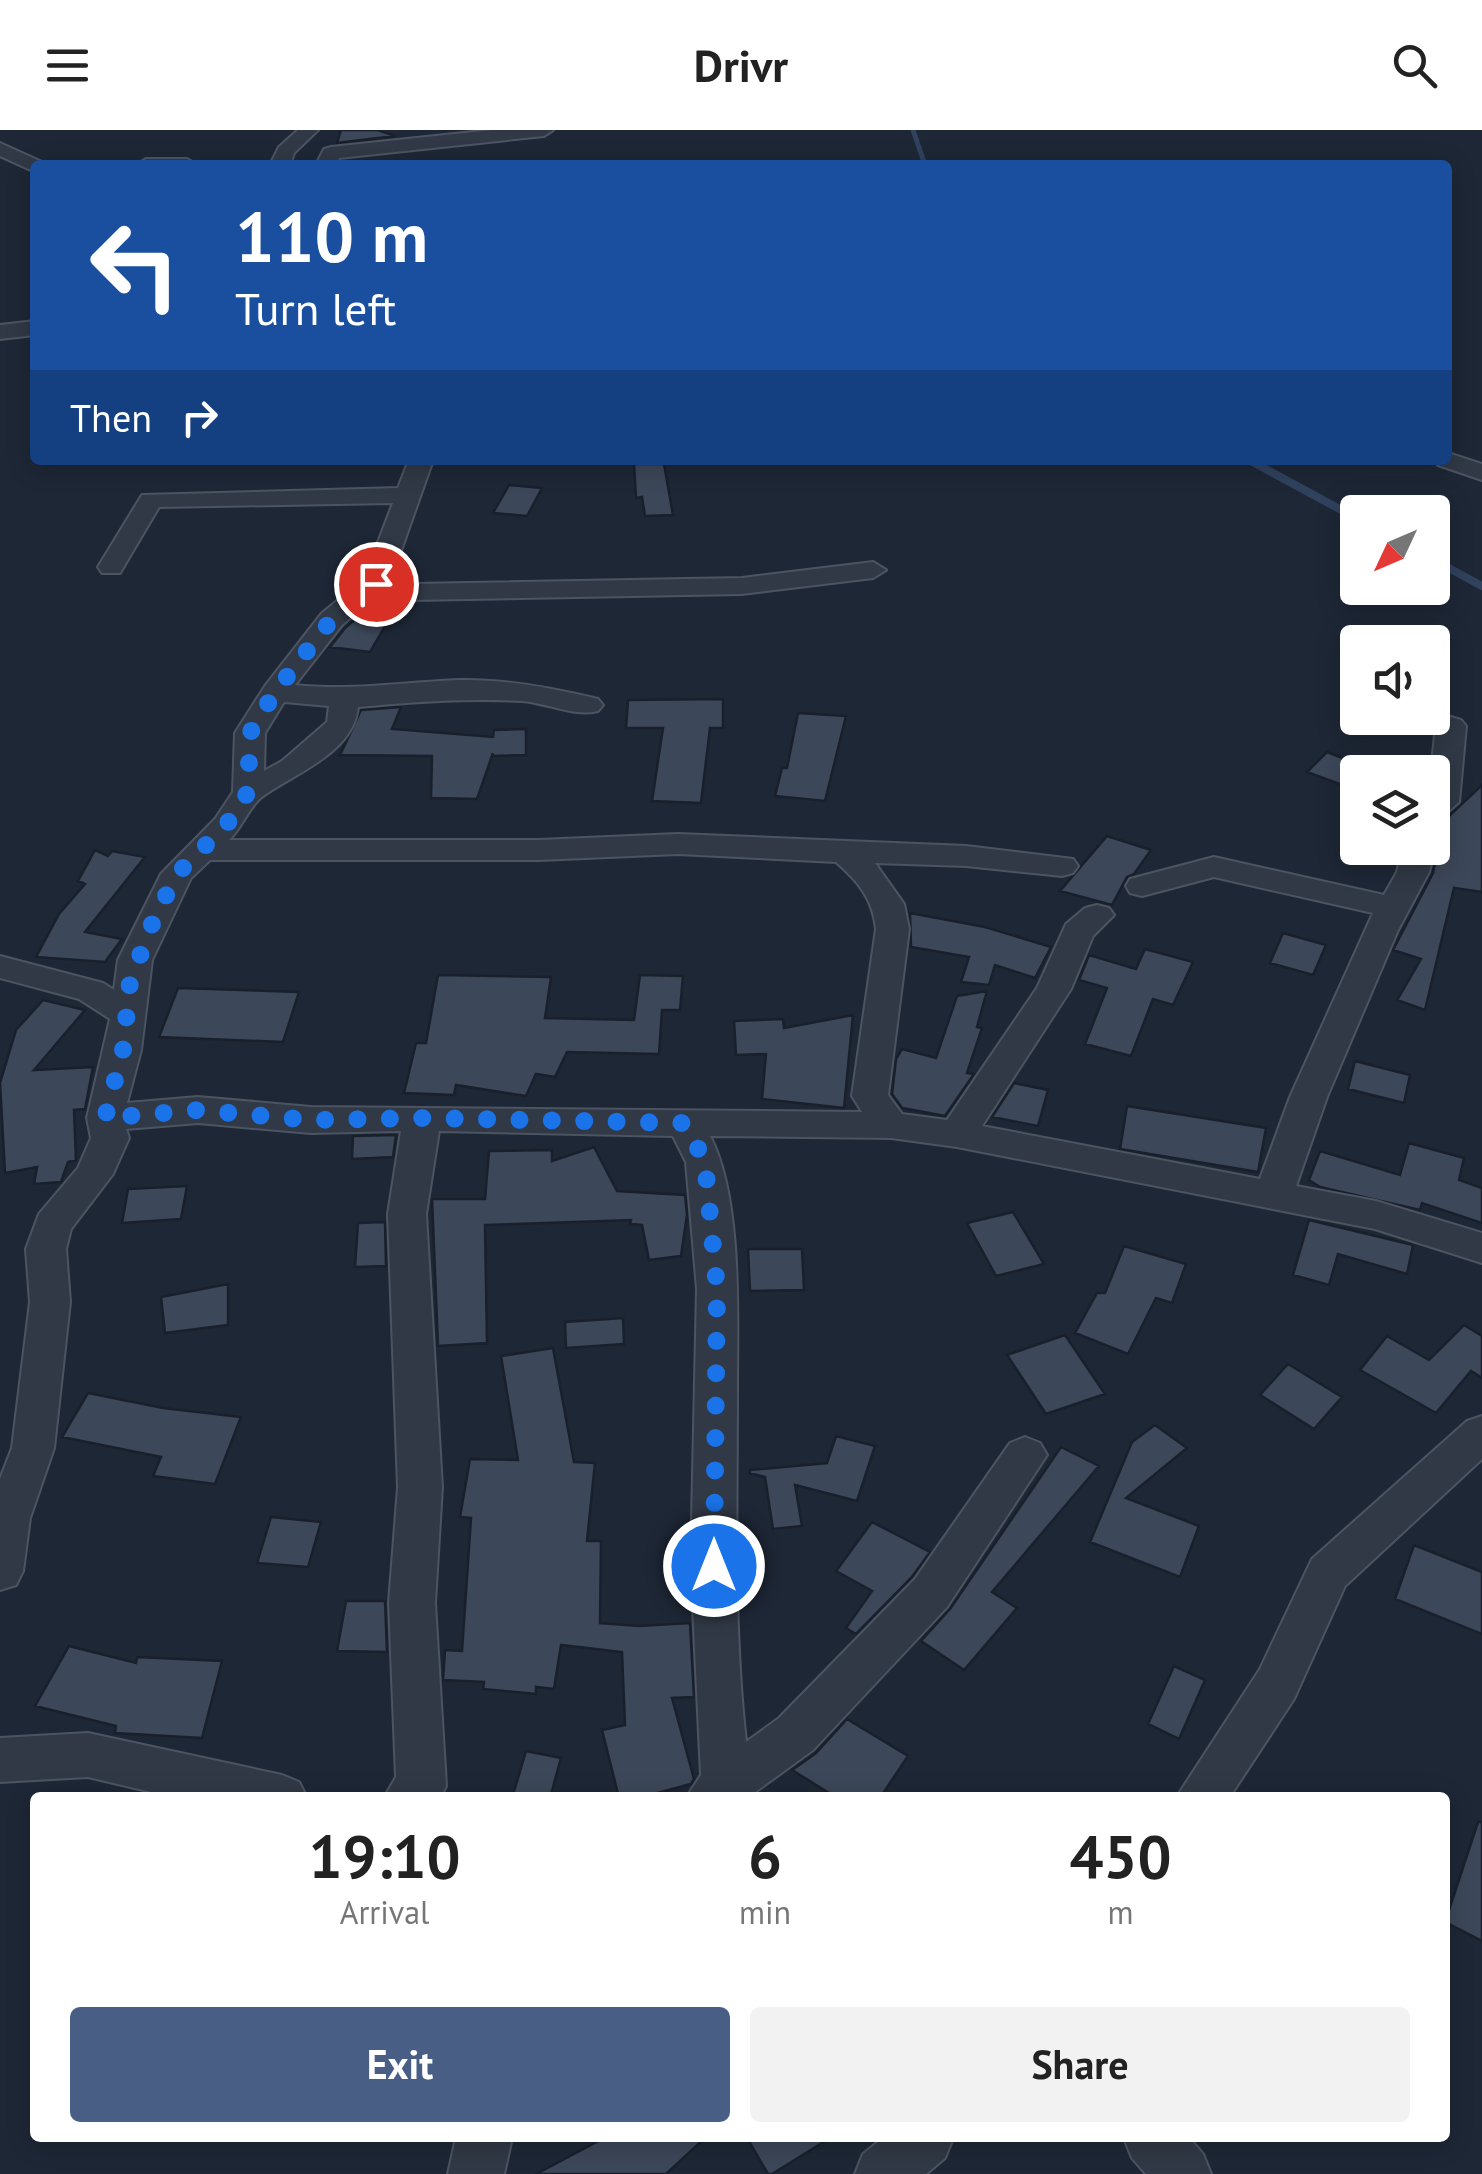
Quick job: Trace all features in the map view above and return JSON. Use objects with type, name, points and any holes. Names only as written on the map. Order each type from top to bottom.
[{"type":"street","points":[[282,160],[286,151],[309,130]]},
{"type":"street","points":[[328,160],[331,153],[544,130]]},
{"type":"street","points":[[0,149],[30,164]]},
{"type":"street","points":[[0,332],[30,329]]},
{"type":"street","points":[[1452,462],[1482,473]]},
{"type":"street","points":[[248,792],[250,733],[275,692],[332,619],[376,584],[420,465]]},
{"type":"street","points":[[111,567],[151,500],[409,494]]},
{"type":"street","points":[[376,584],[412,592],[559,592],[742,586],[874,570]]},
{"type":"street","points":[[275,692],[344,699],[461,689],[532,693],[588,705]]},
{"type":"street","points":[[0,1570],[17,1445],[50,1302],[46,1249],[53,1224],[94,1174],[110,1138],[105,1118],[123,1050],[135,960],[177,874],[227,824],[248,792],[293,768],[341,725],[344,699]]},
{"type":"street","points":[[1448,755],[1451,726]]},
{"type":"street","points":[[202,850],[521,850],[678,844],[966,856],[1062,866]]},
{"type":"street","points":[[844,852],[862,866],[891,911],[890,954],[870,1096],[891,1125]]},
{"type":"street","points":[[1274,1195],[1288,1140],[1311,1084],[1382,926],[1417,865]]},
{"type":"street","points":[[1142,886],[1214,867],[1395,908]]},
{"type":"street","points":[[956,1134],[1054,989],[1078,931],[1097,916]]},
{"type":"street","points":[[0,967],[91,991],[126,1014]]},
{"type":"street","points":[[105,1118],[198,1110],[311,1120],[891,1125],[956,1134],[1376,1215],[1482,1248]]},
{"type":"street","points":[[415,1792],[420,1786],[412,1603],[420,1487],[406,1214],[422,1118]]},
{"type":"street","points":[[685,1123],[705,1162],[717,1289],[714,1566],[718,1791]]},
{"type":"street","points":[[1204,1792],[1277,1684],[1328,1572],[1482,1433]]},
{"type":"street","points":[[718,1791],[796,1734],[931,1593],[1024,1455]]},
{"type":"street","points":[[0,1760],[88,1754],[256,1792]]},
{"type":"street","points":[[476,2174],[483,2142]]},
{"type":"street","points":[[884,2174],[920,2142]]},
{"type":"street","points":[[1155,2142],[1183,2174]]},
{"type":"building","points":[[341,130],[378,130],[395,136],[337,143]]},
{"type":"building","points":[[634,465],[664,465],[673,515],[645,516],[642,497],[636,498]]},
{"type":"building","points":[[509,485],[542,488],[527,516],[493,513]]},
{"type":"building","points":[[380,598],[400,601],[370,652],[330,647],[345,628]]},
{"type":"building","points":[[723,699],[723,728],[710,728],[701,803],[652,801],[663,728],[626,728],[628,700]]},
{"type":"building","points":[[401,707],[392,729],[493,737],[494,730],[526,729],[526,755],[492,756],[493,753],[477,799],[431,798],[432,756],[340,755],[361,710]]},
{"type":"building","points":[[798,713],[846,716],[825,801],[775,796],[782,768],[787,768]]},
{"type":"building","points":[[1327,752],[1340,757],[1340,784],[1307,772]]},
{"type":"building","points":[[1482,785],[1482,892],[1454,888],[1425,1010],[1397,1000],[1421,959],[1393,950],[1434,865],[1450,865],[1450,815]]},
{"type":"building","points":[[1107,836],[1151,850],[1134,874],[1127,877],[1112,905],[1060,891]]},
{"type":"building","points":[[95,850],[108,856],[112,851],[145,857],[85,932],[122,939],[105,962],[36,957],[59,914],[85,884],[78,881]]},
{"type":"building","points":[[910,913],[985,927],[1051,947],[1035,978],[995,965],[989,985],[961,982],[969,957],[911,947]]},
{"type":"building","points":[[1283,933],[1326,945],[1313,975],[1270,963]]},
{"type":"building","points":[[1145,949],[1193,962],[1173,1005],[1153,999],[1131,1056],[1085,1044],[1107,988],[1079,980],[1089,955],[1136,969]]},
{"type":"building","points":[[438,975],[551,977],[545,1018],[634,1020],[640,975],[683,976],[680,1010],[662,1010],[659,1054],[567,1052],[555,1077],[536,1074],[526,1096],[456,1085],[454,1095],[404,1093],[416,1043],[426,1043]]},
{"type":"building","points":[[178,988],[299,992],[283,1042],[159,1037]]},
{"type":"building","points":[[987,991],[977,1027],[982,1028],[967,1073],[974,1074],[945,1116],[902,1108],[892,1094],[896,1059],[902,1049],[936,1058],[957,996]]},
{"type":"building","points":[[43,1000],[85,1010],[34,1070],[93,1067],[85,1109],[74,1110],[76,1160],[68,1162],[61,1182],[34,1184],[37,1167],[5,1173],[0,1083],[16,1030]]},
{"type":"building","points":[[853,1015],[844,1108],[762,1099],[766,1054],[736,1055],[734,1021],[783,1019],[784,1028]]},
{"type":"building","points":[[1355,1061],[1410,1075],[1404,1103],[1348,1089]]},
{"type":"building","points":[[1014,1083],[1048,1090],[1038,1126],[992,1117]]},
{"type":"building","points":[[1127,1106],[1266,1128],[1258,1172],[1120,1149]]},
{"type":"building","points":[[396,1135],[393,1157],[352,1159],[353,1136]]},
{"type":"building","points":[[1409,1143],[1464,1158],[1459,1180],[1482,1188],[1482,1223],[1422,1203],[1420,1210],[1320,1187],[1309,1180],[1320,1151],[1400,1175]]},
{"type":"building","points":[[594,1147],[617,1191],[685,1195],[687,1215],[681,1256],[649,1260],[642,1225],[630,1224],[631,1220],[485,1225],[487,1343],[438,1346],[432,1199],[485,1199],[489,1151],[552,1150],[552,1161]]},
{"type":"building","points":[[187,1186],[181,1219],[122,1223],[128,1189]]},
{"type":"building","points":[[1013,1212],[1044,1264],[996,1276],[967,1223]]},
{"type":"building","points":[[1309,1220],[1413,1245],[1407,1274],[1338,1254],[1329,1285],[1293,1275]]},
{"type":"building","points":[[385,1222],[386,1266],[355,1267],[358,1223]]},
{"type":"building","points":[[1124,1246],[1186,1264],[1172,1303],[1156,1298],[1128,1354],[1075,1333],[1097,1293],[1105,1293]]},
{"type":"building","points":[[748,1249],[802,1249],[804,1290],[750,1291]]},
{"type":"building","points":[[228,1284],[228,1325],[165,1333],[161,1297]]},
{"type":"building","points":[[623,1318],[624,1344],[566,1348],[565,1322]]},
{"type":"building","points":[[1464,1325],[1482,1336],[1482,1378],[1471,1371],[1436,1413],[1360,1370],[1387,1336],[1429,1360]]},
{"type":"building","points":[[1065,1335],[1105,1394],[1046,1414],[1007,1355]]},
{"type":"building","points":[[553,1348],[574,1462],[595,1463],[587,1541],[601,1541],[600,1623],[690,1623],[694,1697],[672,1698],[694,1779],[691,1784],[661,1792],[618,1792],[602,1730],[625,1725],[622,1652],[561,1645],[554,1689],[536,1687],[536,1694],[483,1689],[484,1682],[443,1680],[445,1650],[462,1651],[471,1518],[460,1517],[470,1459],[518,1460],[501,1356]]},
{"type":"building","points":[[1288,1364],[1342,1397],[1314,1429],[1260,1395]]},
{"type":"building","points":[[88,1393],[163,1408],[241,1417],[215,1484],[153,1476],[161,1457],[62,1437]]},
{"type":"building","points":[[1155,1425],[1187,1448],[1126,1498],[1199,1526],[1180,1577],[1090,1542],[1132,1442]]},
{"type":"building","points":[[836,1436],[875,1446],[857,1501],[795,1485],[802,1526],[773,1529],[765,1477],[750,1470],[827,1463]]},
{"type":"building","points":[[1061,1447],[1099,1466],[992,1592],[1017,1608],[964,1670],[921,1641],[950,1609]]},
{"type":"building","points":[[271,1517],[321,1522],[308,1567],[257,1563]]},
{"type":"building","points":[[872,1522],[930,1552],[912,1577],[856,1634],[846,1628],[872,1591],[836,1571]]},
{"type":"building","points":[[1414,1545],[1482,1572],[1482,1634],[1395,1599]]},
{"type":"building","points":[[346,1601],[385,1601],[387,1652],[337,1651]]},
{"type":"building","points":[[69,1646],[136,1663],[137,1657],[222,1661],[202,1738],[115,1733],[116,1726],[35,1706]]},
{"type":"building","points":[[1174,1666],[1205,1680],[1179,1739],[1148,1724]]},
{"type":"building","points":[[847,1719],[908,1756],[884,1792],[827,1792],[792,1770],[816,1753]]},
{"type":"building","points":[[526,1751],[561,1758],[552,1792],[514,1792]]},
{"type":"building","points":[[1478,1822],[1482,1822],[1482,1941],[1450,1925],[1450,1907]]},
{"type":"building","points":[[596,2142],[701,2142],[666,2174],[536,2174]]},
{"type":"building","points":[[749,2142],[824,2142],[772,2174],[768,2174]]},
{"type":"waterway","points":[[913,130],[923,160]]},
{"type":"waterway","points":[[1258,465],[1340,509]]},
{"type":"waterway","points":[[1450,569],[1482,586]]},
{"type":"route","points":[[376,584],[332,619],[275,692],[250,733],[248,792],[227,824],[177,874],[154,919],[135,960],[123,1050],[105,1118],[198,1110],[311,1120],[685,1123],[705,1162],[717,1289],[714,1566]]}]
